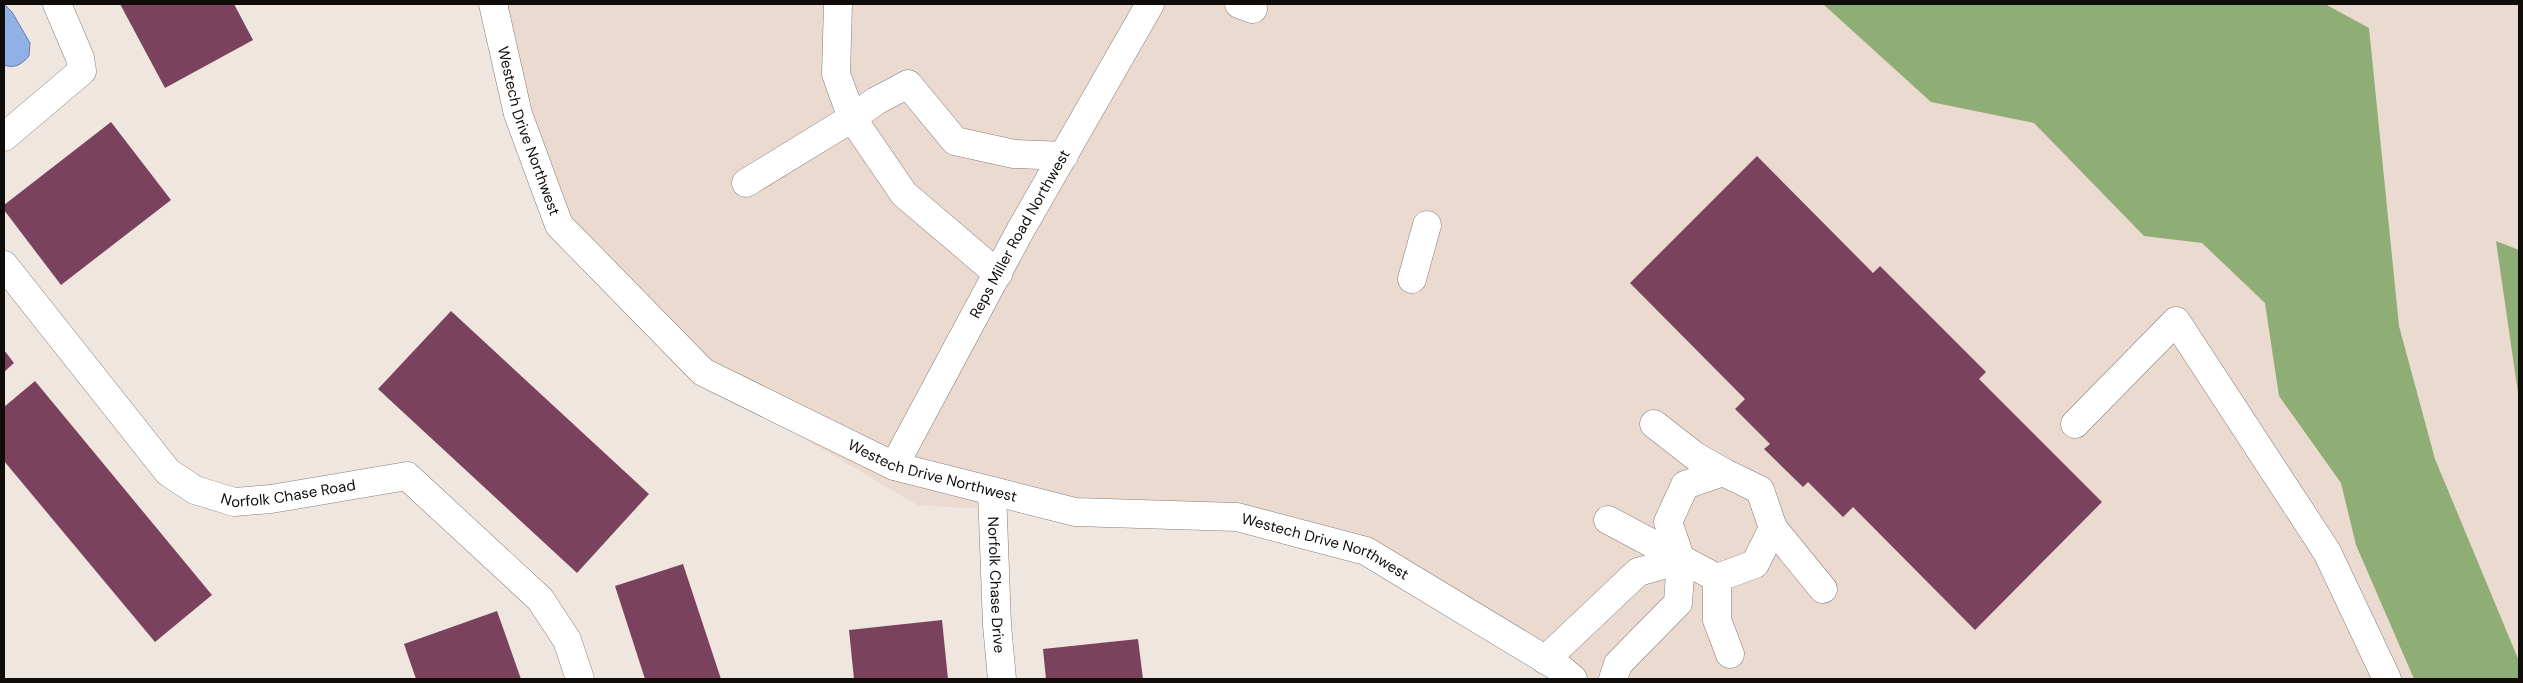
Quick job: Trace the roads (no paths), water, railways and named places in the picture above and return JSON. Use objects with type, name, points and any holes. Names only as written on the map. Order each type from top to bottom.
[{"type":"street","points":[[4,138],[82,71],[80,58],[57,4]]},
{"type":"street","name":"Westech Drive Northwest","points":[[493,4],[518,114],[559,225],[702,372],[894,466],[1074,512],[1237,518],[1366,551],[1561,669],[1573,679]]},
{"type":"street","points":[[838,4],[836,74],[852,118],[904,194],[998,274]]},
{"type":"street","name":"Reps Miller Road Northwest","points":[[894,466],[998,274],[1150,4]]},
{"type":"street","points":[[746,183],[852,118],[876,101],[908,84],[955,141],[1014,154],[1064,156]]},
{"type":"street","points":[[1412,279],[1427,224]]},
{"type":"street","name":"Norfolk Chase Road","points":[[4,265],[168,472],[195,490],[234,502],[271,499],[407,476],[540,599],[567,640],[580,679]]},
{"type":"street","points":[[2075,424],[2176,321],[2327,552],[2387,679]]},
{"type":"street","points":[[1654,424],[1695,456],[1760,490],[1773,528],[1823,589]]},
{"type":"street","points":[[1614,679],[1618,664],[1678,603],[1681,560],[1668,522],[1685,486],[1723,472]]},
{"type":"street","name":"Norfolk Chase Drive","points":[[992,491],[997,625],[1002,679]]},
{"type":"street","points":[[1608,520],[1717,578],[1755,564],[1773,528]]},
{"type":"street","points":[[1544,660],[1638,572],[1681,560]]},
{"type":"street","points":[[1717,578],[1717,620],[1730,654]]},
{"type":"water","points":[[4,4],[12,12],[30,43],[29,56],[15,66],[4,65]]}]
